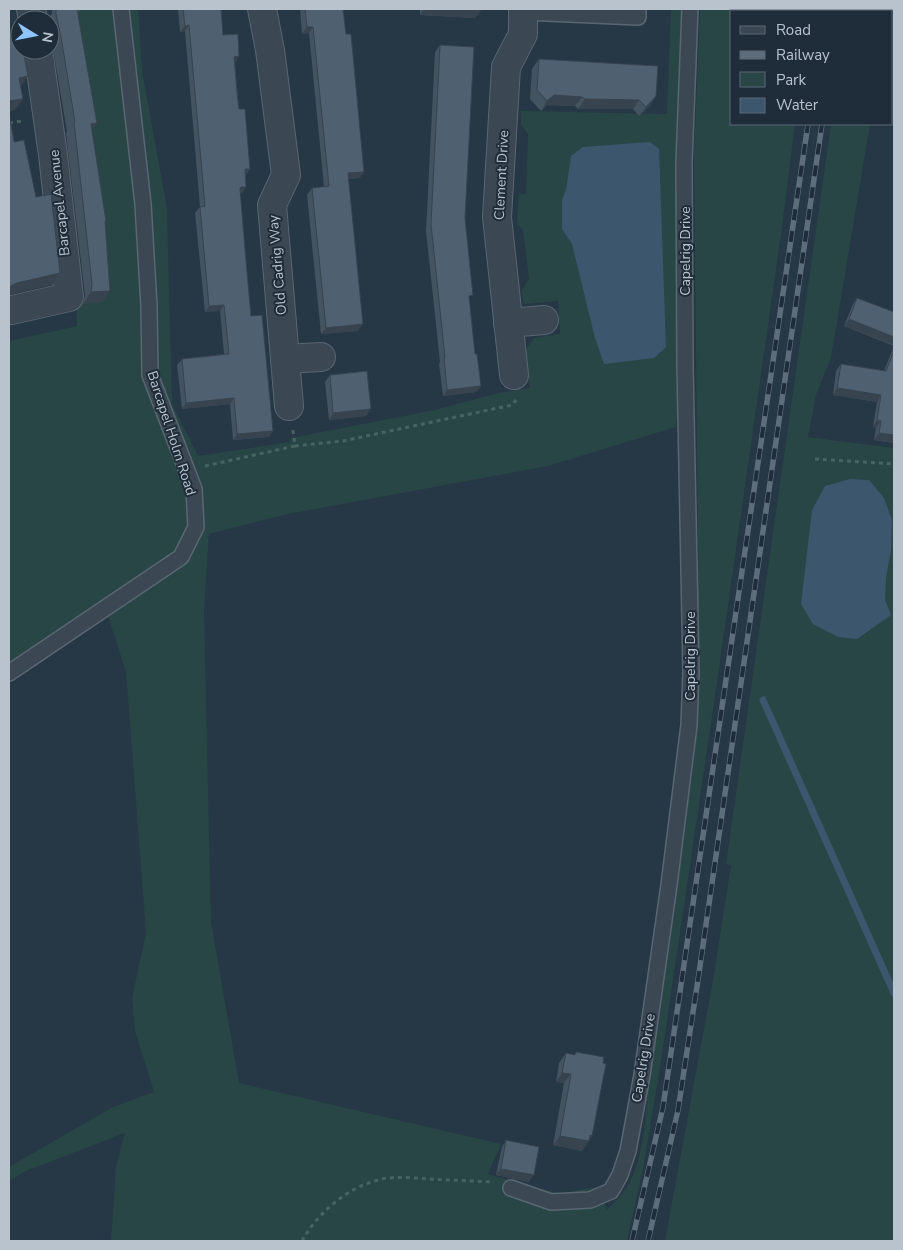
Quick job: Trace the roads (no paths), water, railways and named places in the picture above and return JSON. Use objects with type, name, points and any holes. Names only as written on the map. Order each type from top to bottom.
[{"type":"street","name":"Old Cadrig Way","points":[[262,9],[270,50],[286,175],[272,205],[289,406]]},
{"type":"street","name":"Clement Drive","points":[[514,375],[497,216],[506,67],[523,34],[523,10]]},
{"type":"street","name":"Barcapel Avenue","points":[[12,310],[69,297],[54,155],[40,60]]},
{"type":"street","points":[[508,323],[544,320]]},
{"type":"street","points":[[285,359],[321,358]]},
{"type":"lane","name":"Barcapel Holm Road","points":[[9,673],[181,557],[196,527],[194,489],[150,375],[149,306],[143,204],[121,9]]},
{"type":"lane","points":[[523,10],[638,17],[638,9]]},
{"type":"lane","name":"Capelrig Drive","points":[[511,1188],[551,1202],[590,1200],[611,1191],[620,1175],[628,1151],[642,1075],[689,725],[691,680],[685,375],[684,172],[690,9]]},
{"type":"water","points":[[650,142],[659,149],[666,347],[654,358],[604,364],[595,338],[572,244],[562,229],[562,200],[566,190],[571,156],[583,147]]},
{"type":"water","points":[[850,479],[869,480],[884,498],[892,520],[891,550],[886,578],[885,600],[891,615],[857,639],[838,637],[813,624],[801,604],[812,510],[825,486]]},
{"type":"waterway","points":[[763,700],[894,993]]},
{"type":"railway","points":[[632,1241],[663,1107],[808,125]]},
{"type":"railway","points":[[648,1241],[678,1110],[822,125]]}]
